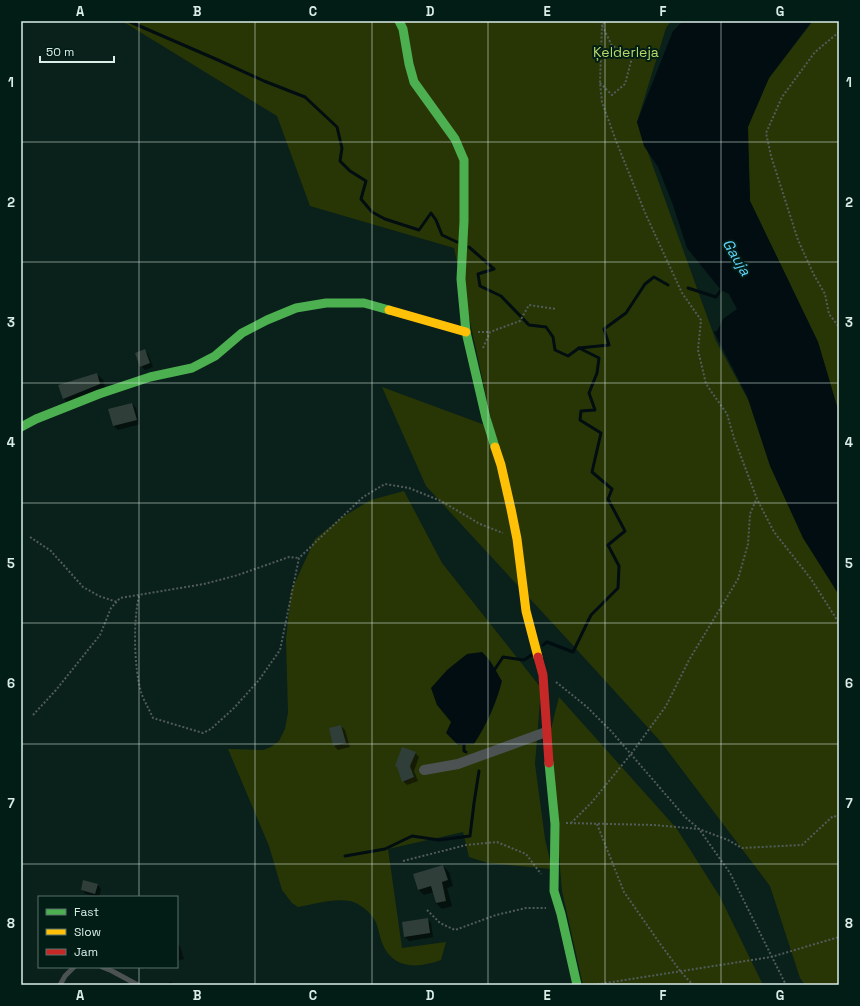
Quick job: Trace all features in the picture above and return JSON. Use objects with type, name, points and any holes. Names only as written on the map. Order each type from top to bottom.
[{"type":"street","points":[[399,21],[403,29],[409,64],[414,82],[454,139],[464,160],[464,221],[461,279],[466,332],[486,418],[501,465],[517,539],[526,611],[543,675],[546,732],[555,824],[554,891],[561,914],[577,985]]},
{"type":"street","points":[[21,427],[36,419],[99,394],[150,377],[192,368],[215,356],[242,333],[267,320],[296,308],[326,303],[364,303],[466,332]]},
{"type":"street","points":[[424,770],[458,764],[546,732]]},
{"type":"lane","points":[[60,985],[65,976],[73,968]]},
{"type":"lane","points":[[104,968],[138,985]]},
{"type":"path","points":[[600,21],[612,46],[633,54],[625,84],[612,95],[600,83]]},
{"type":"path","points":[[606,21],[602,25],[600,83],[602,102],[646,215],[682,293],[701,320],[698,350],[706,384],[726,414],[757,500],[774,532],[811,578],[839,623]]},
{"type":"path","points":[[839,32],[815,52],[782,97],[766,133],[771,156],[798,240],[814,275],[825,294],[828,314],[839,327]]},
{"type":"path","points":[[472,355],[483,349],[490,332],[520,321],[529,305],[556,309]]},
{"type":"path","points":[[138,596],[136,608],[138,675],[142,693],[153,718],[203,733],[211,729],[234,708],[259,680],[280,650],[299,558],[363,497],[385,484],[409,488],[441,501],[480,524],[517,539]]},
{"type":"path","points":[[571,823],[592,802],[631,754],[666,706],[689,660],[738,579],[748,544],[750,514],[757,500]]},
{"type":"path","points":[[30,537],[51,551],[83,587],[99,596],[117,602]]},
{"type":"path","points":[[32,715],[56,690],[100,635],[111,608],[120,598],[204,584],[224,579],[289,557],[299,558]]},
{"type":"path","points":[[543,675],[555,680],[587,707],[611,731],[685,817],[699,829],[730,873],[786,985]]},
{"type":"path","points":[[555,824],[654,825],[699,829],[728,840],[742,848],[802,845],[833,816],[839,817]]},
{"type":"path","points":[[597,824],[624,892],[681,972],[693,985]]},
{"type":"path","points":[[403,861],[466,844],[497,842],[526,854],[554,891]]},
{"type":"path","points":[[427,910],[440,923],[455,930],[496,915],[526,908],[548,908],[561,914]]},
{"type":"path","points":[[593,985],[681,972],[772,956],[839,937]]},
{"type":"green space","name":"Ķelderleja","points":[[122,21],[671,21],[666,28],[637,122],[716,341],[839,565],[839,985],[805,985],[800,978],[770,886],[661,742],[426,486],[382,387],[493,428],[454,248],[310,206],[277,116]]},
{"type":"green space","points":[[813,21],[839,21],[839,413],[818,342],[750,201],[747,127],[769,78]]},
{"type":"green space","points":[[404,491],[442,563],[541,688],[535,764],[545,839],[552,869],[488,863],[469,857],[463,832],[388,849],[402,948],[446,942],[441,960],[424,965],[408,965],[400,963],[394,959],[383,945],[374,919],[367,910],[360,905],[344,900],[298,907],[292,903],[282,890],[269,846],[228,749],[263,750],[271,747],[279,741],[285,729],[288,713],[286,639],[291,591],[315,539],[341,518],[371,500]]},
{"type":"green space","points":[[559,697],[677,829],[720,897],[763,985],[583,985],[562,891],[549,737]]},
{"type":"water","name":"Gauja","points":[[683,21],[812,21],[769,78],[748,127],[750,201],[818,342],[839,413],[839,595],[803,538],[770,466],[747,396],[714,332],[717,331],[723,319],[737,309],[729,294],[721,290],[687,248],[673,205],[658,167],[644,146],[637,122],[673,31]]},
{"type":"water","points":[[482,652],[491,662],[502,681],[491,714],[474,744],[458,745],[446,733],[451,722],[437,705],[431,688],[447,670],[467,654]]},
{"type":"building","points":[[145,349],[150,363],[140,367],[135,353]]},
{"type":"building","points":[[97,373],[100,384],[63,399],[58,385]]},
{"type":"building","points":[[132,403],[137,420],[113,426],[108,409]]},
{"type":"building","points":[[341,725],[346,743],[333,746],[329,728]]},
{"type":"building","points":[[402,747],[416,752],[410,766],[414,777],[402,782],[397,767],[395,766]]},
{"type":"building","points":[[443,865],[448,880],[442,882],[446,901],[436,903],[431,886],[418,890],[413,874]]},
{"type":"building","points":[[83,880],[98,884],[95,894],[81,890]]},
{"type":"building","points":[[428,918],[430,933],[404,937],[402,922]]},
{"type":"waterway","points":[[128,21],[264,81],[305,97],[337,127],[342,148],[340,161],[350,171],[366,181],[361,199],[372,212],[385,219],[419,230],[431,213],[436,220],[442,235],[457,242]]},
{"type":"waterway","points":[[469,247],[494,269],[478,274],[480,286],[501,296],[529,325],[546,327],[553,337],[555,350],[568,356],[579,348]]},
{"type":"waterway","points":[[543,645],[547,642],[573,652],[591,615],[618,588],[619,566],[608,545],[625,531],[608,499],[612,489],[592,472],[601,433],[580,420],[581,411],[595,410],[589,393],[597,373],[599,358],[579,348],[609,345],[604,329],[626,313],[645,284],[654,277],[668,285]]},
{"type":"waterway","points":[[688,288],[716,297],[725,287]]},
{"type":"waterway","points":[[493,672],[503,657],[524,660],[533,654]]},
{"type":"waterway","points":[[464,742],[464,751],[466,752]]},
{"type":"waterway","points":[[345,856],[385,849],[412,836],[439,840],[470,836],[479,771]]},
{"type":"traffic: fast","points":[[399,21],[403,29],[409,64],[414,82],[455,139],[464,160],[464,221],[461,279],[466,332],[486,418],[495,447]]},
{"type":"traffic: fast","points":[[21,427],[36,419],[99,394],[150,377],[192,368],[215,356],[242,333],[267,320],[296,308],[326,303],[364,303],[389,310]]},
{"type":"traffic: fast","points":[[549,763],[555,824],[554,891],[561,914],[577,985]]},
{"type":"traffic: slow","points":[[389,310],[466,332]]},
{"type":"traffic: slow","points":[[495,447],[501,465],[511,509],[517,539],[526,611],[538,657]]},
{"type":"traffic: jam","points":[[538,657],[543,675],[549,763]]}]
